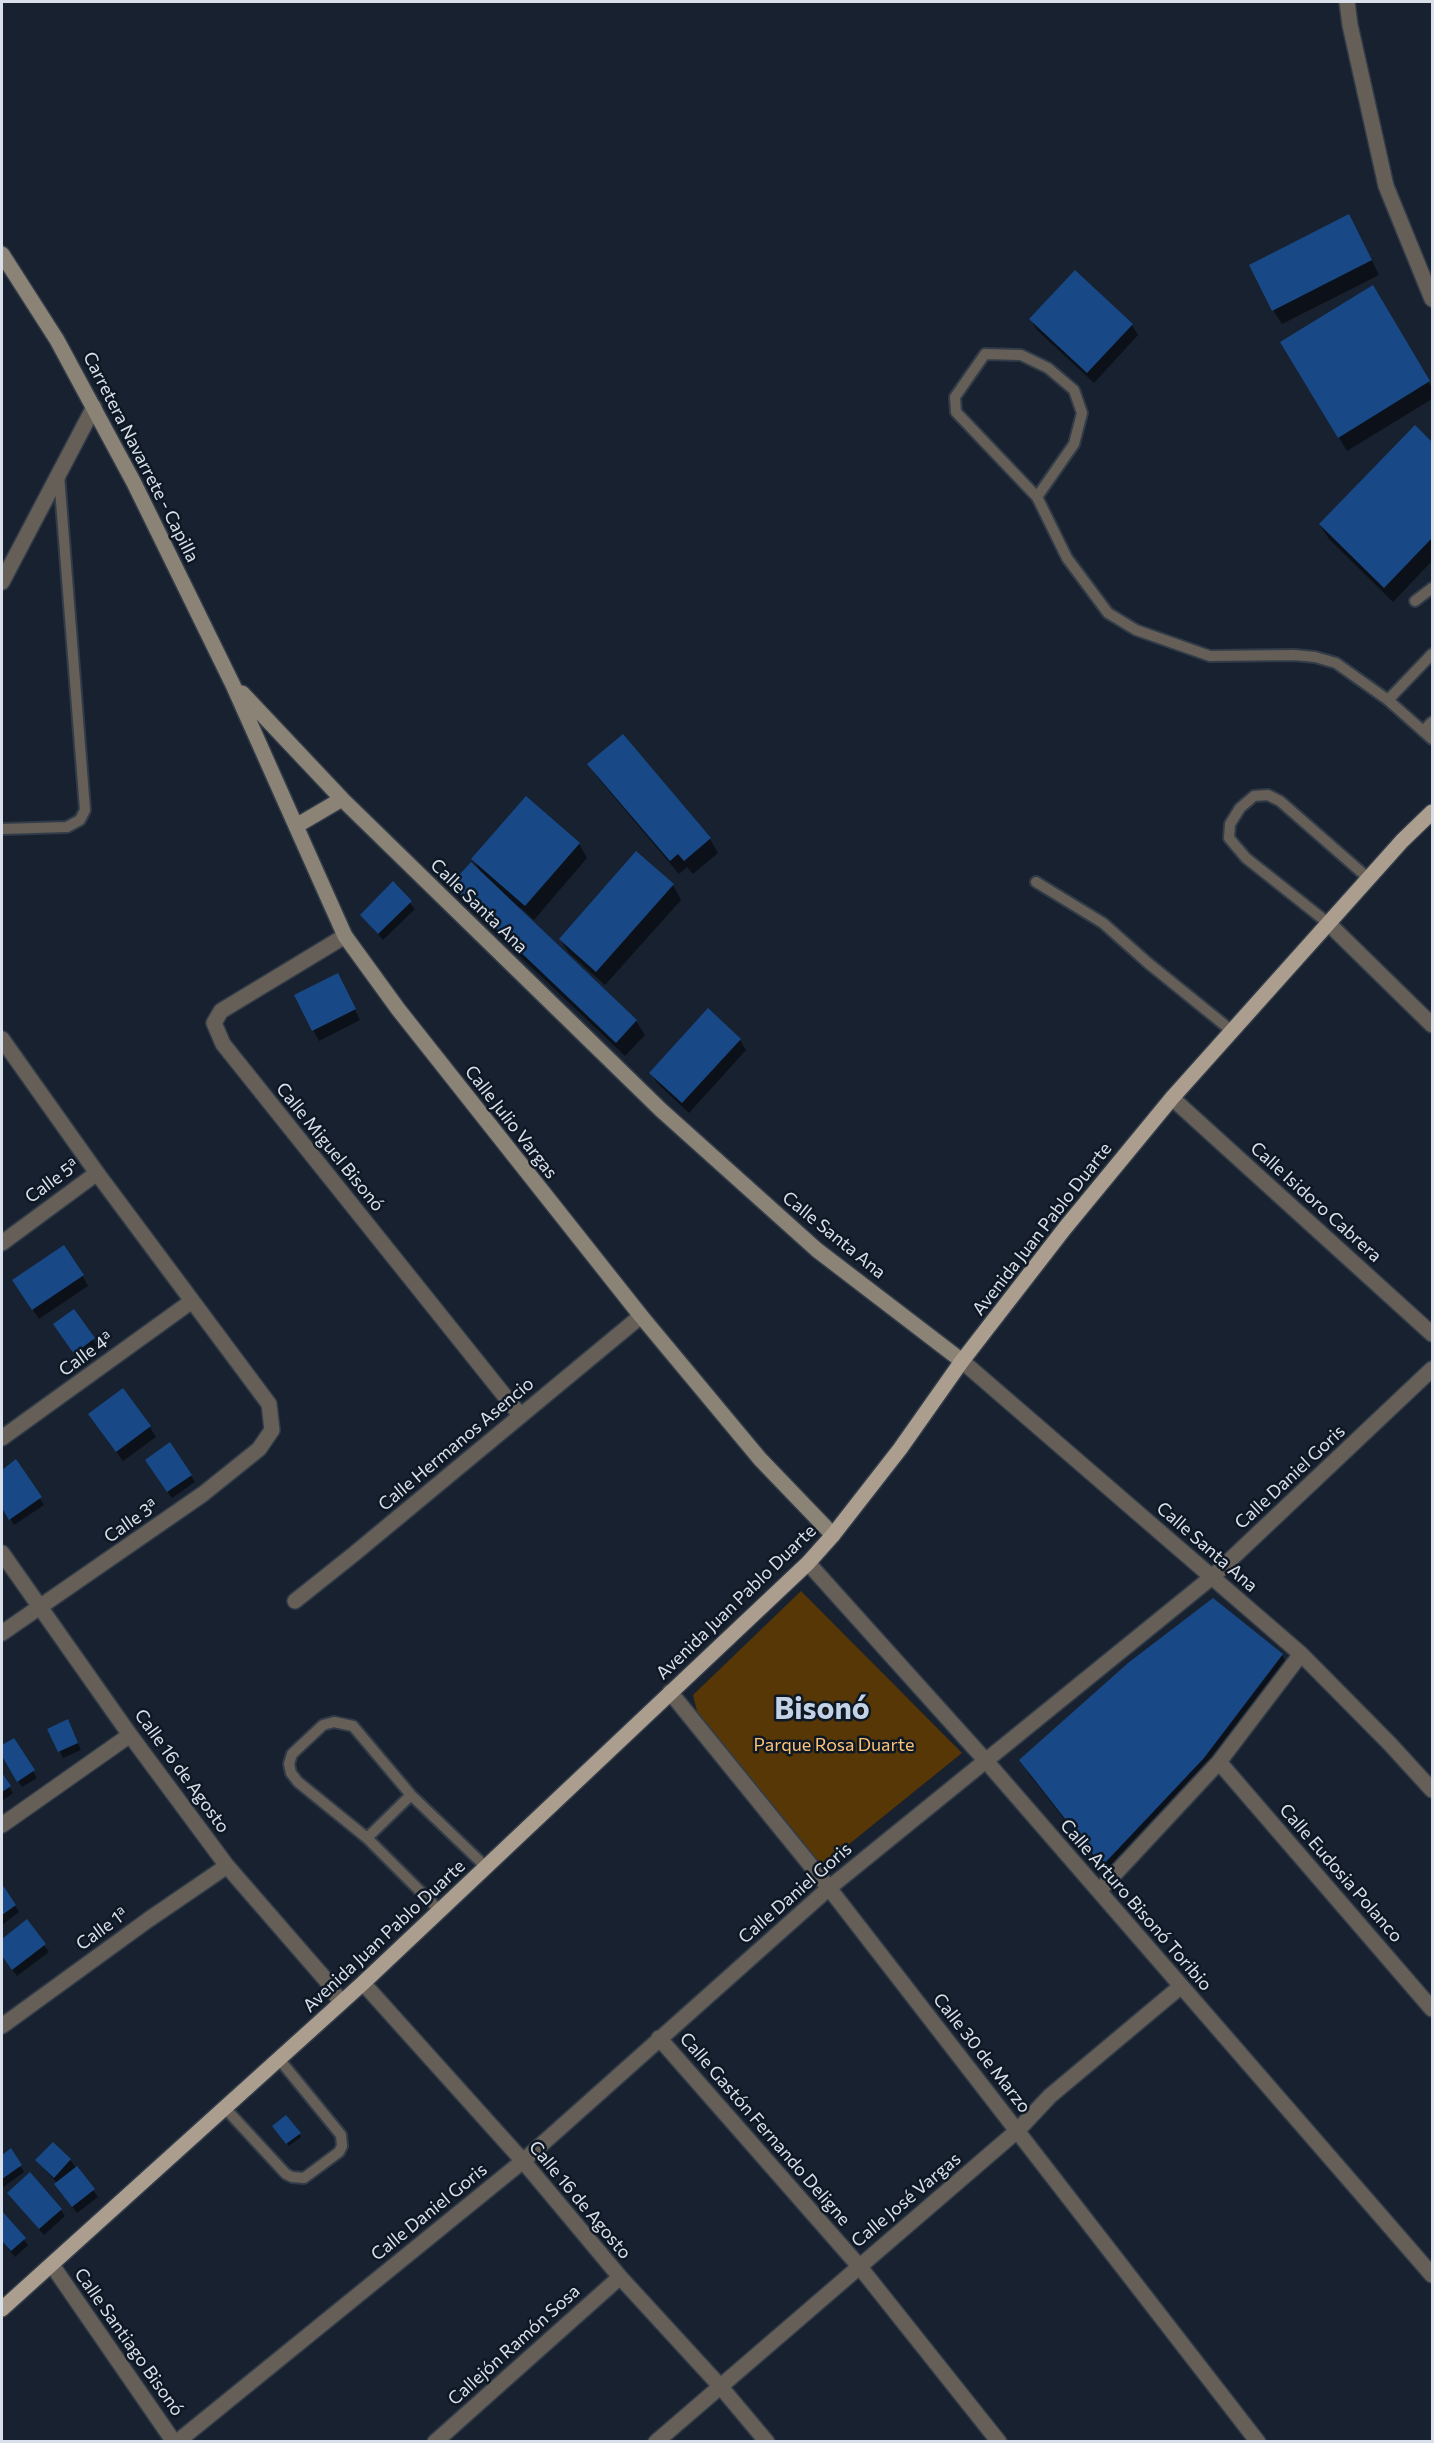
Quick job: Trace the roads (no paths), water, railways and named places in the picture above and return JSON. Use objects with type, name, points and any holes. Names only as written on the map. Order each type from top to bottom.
[{"type":"main road","name":"Carretera Navarrete - Capilla","points":[[2,254],[57,340],[94,407],[233,685]]},
{"type":"main road","name":"Calle Santa Ana","points":[[233,685],[342,799],[661,1110],[817,1250],[962,1361]]},
{"type":"main road","name":"Calle Julio Vargas","points":[[233,685],[345,936],[398,1010],[641,1316],[760,1459],[833,1535]]},
{"type":"main road","points":[[296,826],[342,799]]},
{"type":"main road","name":"Avenida Juan Pablo Duarte","points":[[2,2309],[363,1983],[808,1563],[833,1535],[900,1449],[962,1361],[1065,1228],[1172,1098],[1368,878],[1432,812]]},
{"type":"street","points":[[1347,2],[1350,25],[1386,186],[1432,299]]},
{"type":"street","points":[[2,582],[58,471],[94,407]]},
{"type":"street","points":[[1328,923],[1432,1025]]},
{"type":"street","name":"Calle Miguel Bisonó","points":[[345,936],[220,1011],[214,1023],[223,1044],[520,1415]]},
{"type":"street","points":[[2,1039],[192,1301]]},
{"type":"street","name":"Calle Isidoro Cabrera","points":[[1172,1098],[1432,1334]]},
{"type":"street","name":"Calle 5ª","points":[[2,1243],[97,1173]]},
{"type":"street","name":"Calle 3ª","points":[[2,1633],[203,1494],[259,1449],[272,1430],[269,1404],[192,1301]]},
{"type":"street","name":"Calle 4ª","points":[[2,1438],[192,1301]]},
{"type":"street","name":"Calle Hermanos Asencio","points":[[295,1601],[641,1316]]},
{"type":"street","name":"Calle Santa Ana","points":[[962,1361],[1301,1654],[1432,1790]]},
{"type":"street","name":"Calle Daniel Goris","points":[[176,2442],[522,2161],[829,1888],[1212,1577],[1432,1369]]},
{"type":"street","name":"Calle 16 de Agosto","points":[[2,1553],[130,1735],[227,1866],[326,1980],[341,2003]]},
{"type":"street","name":"Calle Arturo Bisonó Toribio","points":[[808,1563],[986,1761],[1432,2275]]},
{"type":"street","points":[[1099,1891],[1219,1762],[1301,1654]]},
{"type":"street","name":"Calle 30 de Marzo","points":[[670,1692],[829,1888],[1258,2442]]},
{"type":"street","points":[[2,1825],[130,1735]]},
{"type":"street","name":"Calle Eudosia Polanco","points":[[1219,1762],[1432,2009]]},
{"type":"street","name":"Calle 1ª","points":[[2,2026],[227,1866]]},
{"type":"street","name":"Calle 16 de Agosto","points":[[363,1983],[767,2442]]},
{"type":"street","name":"Calle José Vargas","points":[[656,2442],[1018,2130],[1050,2096],[1180,1987]]},
{"type":"street","name":"Calle Gastón Fernando Deligne","points":[[659,2038],[859,2266],[999,2442]]},
{"type":"street","name":"Calle Santiago Bisonó","points":[[52,2265],[176,2442]]},
{"type":"street","name":"Callejón Ramón Sosa","points":[[435,2442],[620,2277]]},
{"type":"lane","points":[[1037,497],[1074,444],[1082,413],[1074,390],[1048,368],[1021,355],[985,354],[955,397],[956,412],[1037,497],[1067,558],[1108,613],[1137,630],[1210,656],[1315,657],[1336,663],[1388,700],[1432,739]]},
{"type":"lane","points":[[2,829],[67,827],[80,820],[85,810],[58,471]]},
{"type":"lane","points":[[1415,602],[1432,588]]},
{"type":"lane","points":[[1388,700],[1432,654]]},
{"type":"lane","points":[[1424,730],[1432,722]]},
{"type":"lane","points":[[1328,923],[1246,858],[1229,838],[1230,824],[1240,808],[1254,796],[1268,795],[1280,801],[1368,878]]},
{"type":"lane","points":[[1036,882],[1103,922],[1148,963],[1233,1031]]},
{"type":"lane","points":[[440,1911],[367,1838],[298,1782],[291,1773],[289,1764],[292,1754],[323,1725],[343,1722],[353,1726],[411,1795],[486,1867]]},
{"type":"lane","points":[[367,1838],[411,1795]]},
{"type":"lane","points":[[225,2108],[292,2178],[304,2178],[339,2152],[342,2146],[341,2135],[279,2059]]},
{"type":"district","name":"Bisonó","points":[[822,1709]]},
{"type":"park label","name":"Parque Rosa Duarte","points":[[834,1745]]}]
